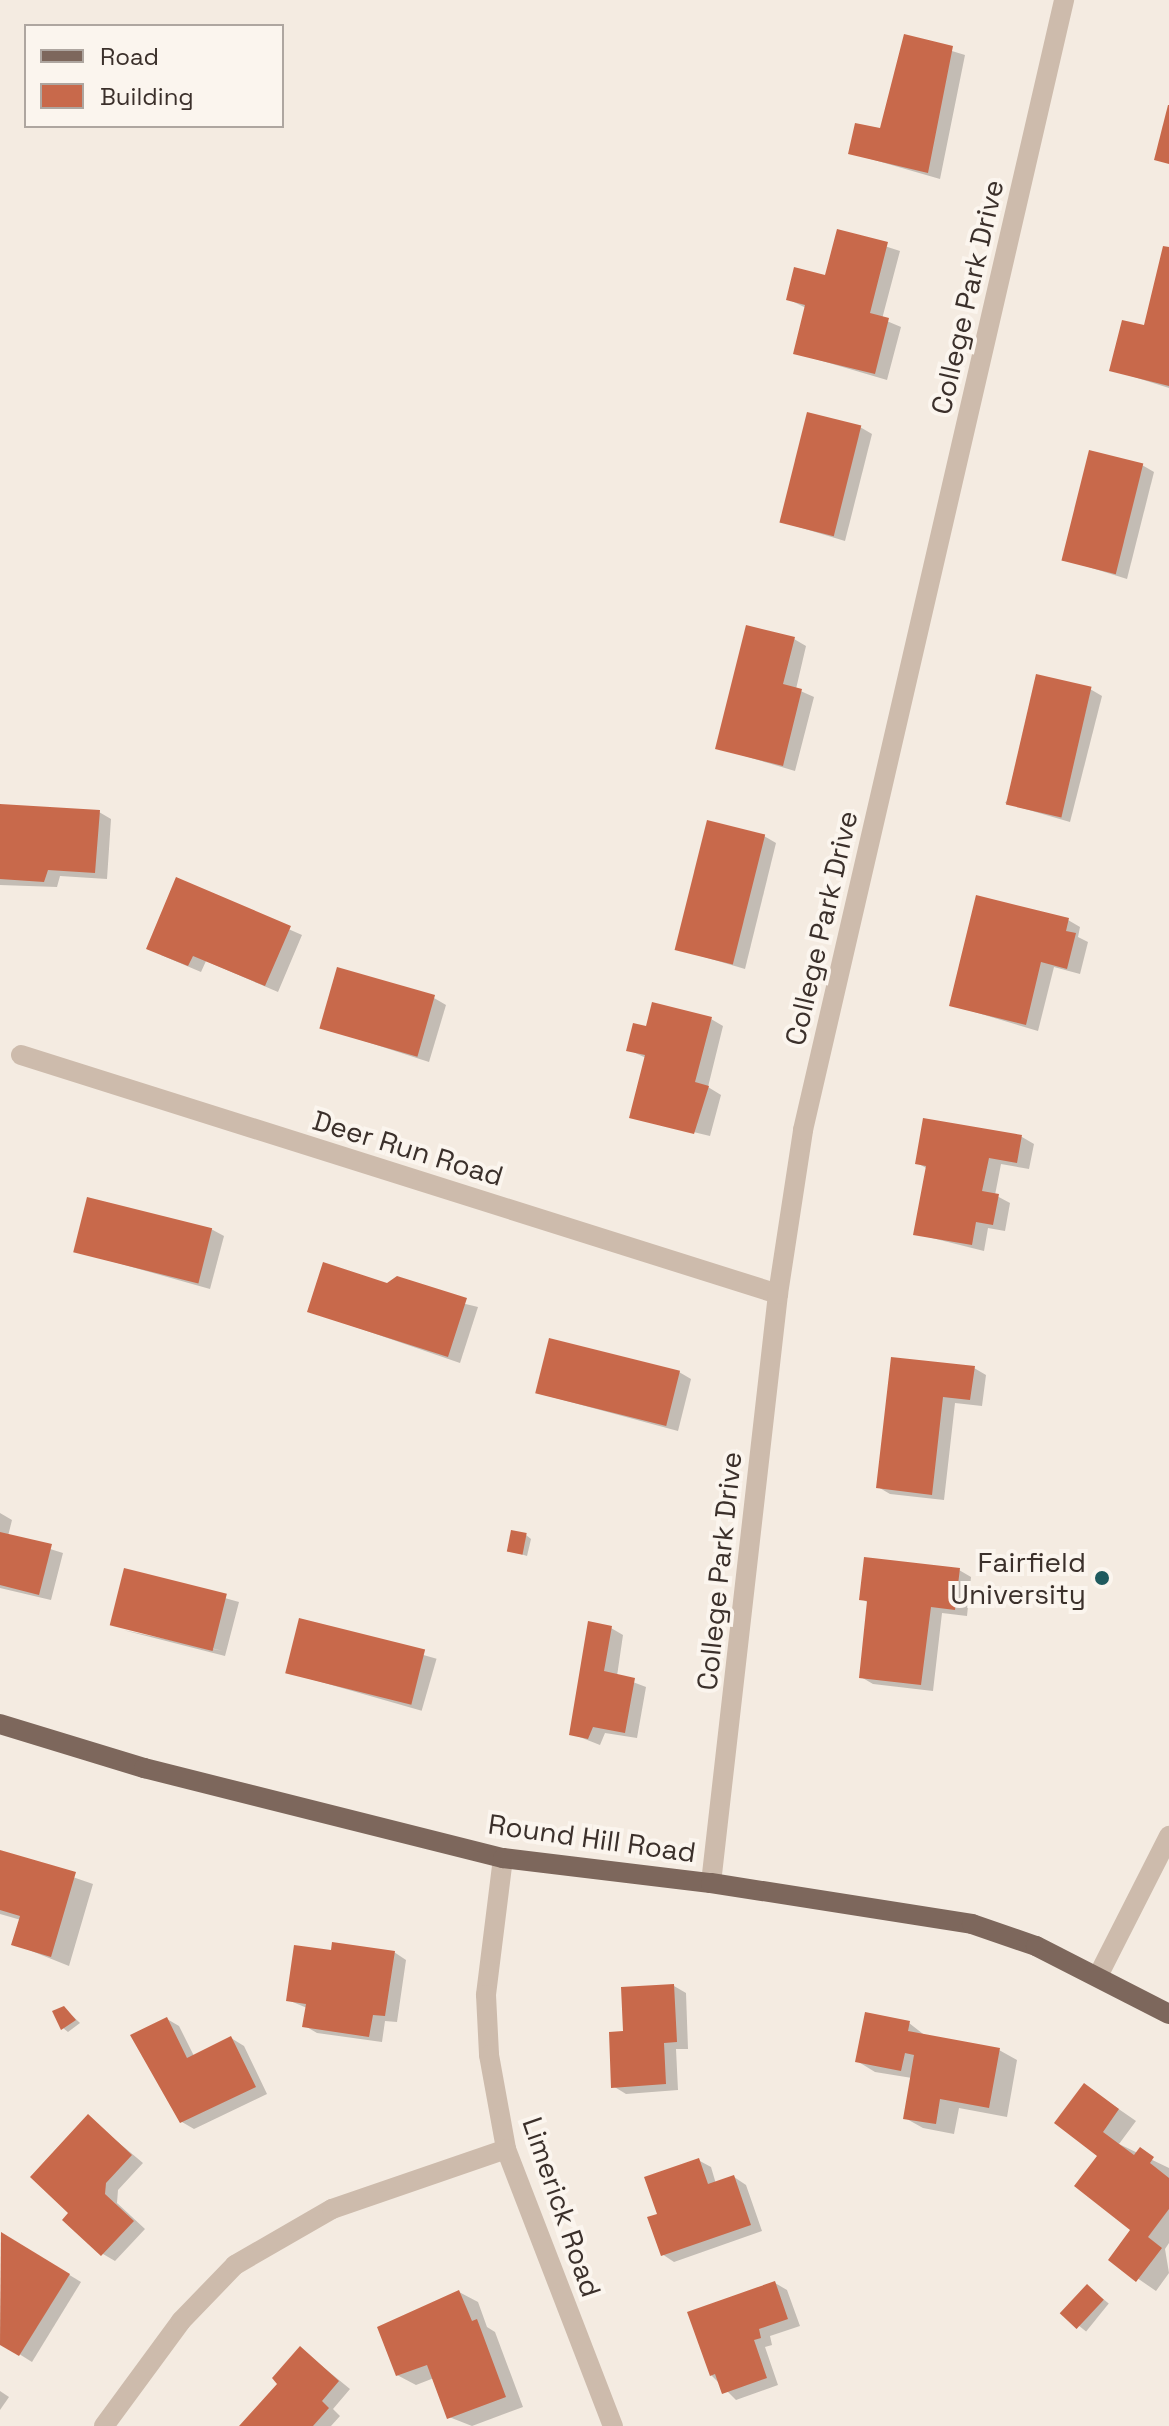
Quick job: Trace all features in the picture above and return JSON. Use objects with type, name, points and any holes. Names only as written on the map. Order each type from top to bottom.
[{"type":"main road","name":"Round Hill Road","points":[[0,1724],[144,1768],[503,1858],[711,1883],[972,1924],[1099,1974],[1169,2014]]},
{"type":"street","name":"College Park Drive","points":[[711,1883],[778,1294],[803,1130],[1064,0]]},
{"type":"street","name":"Deer Run Road","points":[[21,1055],[778,1294]]},
{"type":"street","points":[[1099,1974],[1169,1836]]},
{"type":"street","name":"Limerick Road","points":[[503,1858],[486,1995],[489,2055],[506,2149],[613,2426]]},
{"type":"street","points":[[104,2426],[181,2321],[235,2265],[332,2209],[506,2149]]},
{"type":"building","points":[[904,34],[953,46],[928,173],[848,154],[855,123],[880,128]]},
{"type":"building","points":[[1169,105],[1169,164],[1154,160]]},
{"type":"building","points":[[837,229],[888,242],[870,313],[889,318],[875,374],[793,354],[805,305],[786,300],[794,267],[825,275]]},
{"type":"building","points":[[1163,246],[1169,247],[1169,386],[1109,371],[1122,320],[1144,325]]},
{"type":"building","points":[[807,412],[861,426],[834,536],[779,523]]},
{"type":"building","points":[[1089,450],[1143,464],[1116,574],[1061,561]]},
{"type":"building","points":[[746,625],[795,637],[783,684],[802,689],[783,766],[715,749]]},
{"type":"building","points":[[1036,674],[1092,687],[1061,817],[1006,805]]},
{"type":"building","points":[[0,804],[100,810],[95,873],[48,870],[44,882],[0,879]]},
{"type":"building","points":[[707,820],[765,835],[733,965],[675,950]]},
{"type":"building","points":[[176,877],[291,926],[265,986],[193,956],[188,966],[146,949]]},
{"type":"building","points":[[976,895],[1069,918],[1066,931],[1076,933],[1067,969],[1041,962],[1026,1025],[949,1006]]},
{"type":"building","points":[[337,967],[435,995],[417,1057],[319,1029]]},
{"type":"building","points":[[652,1002],[712,1017],[695,1082],[709,1086],[694,1134],[629,1118],[645,1055],[626,1051],[633,1023],[646,1026]]},
{"type":"building","points":[[923,1118],[1022,1135],[1017,1163],[989,1158],[982,1191],[999,1194],[993,1225],[976,1222],[972,1245],[913,1235],[926,1166],[915,1164]]},
{"type":"building","points":[[87,1197],[212,1228],[198,1284],[73,1252]]},
{"type":"building","points":[[323,1262],[387,1283],[397,1276],[467,1298],[448,1357],[307,1312]]},
{"type":"building","points":[[549,1338],[680,1371],[666,1426],[535,1393]]},
{"type":"building","points":[[891,1357],[975,1366],[970,1400],[943,1397],[932,1495],[876,1488]]},
{"type":"building","points":[[511,1530],[527,1533],[523,1555],[507,1552]]},
{"type":"building","points":[[0,1532],[52,1544],[39,1595],[0,1585]]},
{"type":"building","points":[[864,1557],[960,1568],[955,1610],[931,1607],[921,1685],[859,1678],[867,1601],[859,1600]]},
{"type":"building","points":[[124,1568],[227,1594],[213,1651],[110,1625]]},
{"type":"building","points":[[299,1618],[425,1649],[411,1705],[285,1673]]},
{"type":"building","points":[[588,1621],[612,1626],[604,1671],[635,1678],[625,1733],[593,1727],[588,1739],[569,1735]]},
{"type":"building","points":[[0,1850],[76,1872],[51,1957],[11,1945],[20,1916],[0,1910]]},
{"type":"building","points":[[332,1942],[395,1951],[385,2016],[373,2015],[369,2037],[302,2027],[306,2004],[286,2001],[294,1945],[331,1950]]},
{"type":"building","points":[[674,1984],[677,2042],[664,2043],[666,2084],[611,2088],[609,2032],[623,2031],[621,1987]]},
{"type":"building","points":[[64,2006],[76,2020],[61,2030],[52,2011]]},
{"type":"building","points":[[865,2012],[910,2021],[908,2031],[1000,2048],[989,2108],[940,2099],[936,2124],[903,2119],[914,2055],[905,2053],[901,2071],[855,2062]]},
{"type":"building","points":[[167,2017],[187,2058],[231,2036],[256,2087],[180,2123],[130,2035]]},
{"type":"building","points":[[1084,2083],[1119,2109],[1103,2132],[1134,2155],[1140,2147],[1154,2157],[1150,2163],[1169,2178],[1169,2209],[1148,2237],[1162,2248],[1136,2282],[1108,2260],[1130,2230],[1074,2186],[1097,2156],[1054,2123]]},
{"type":"building","points":[[88,2114],[132,2155],[106,2183],[105,2194],[134,2221],[101,2256],[62,2220],[68,2213],[30,2177]]},
{"type":"building","points":[[699,2158],[708,2184],[734,2175],[751,2225],[661,2256],[647,2217],[657,2214],[644,2177]]},
{"type":"building","points":[[1,2232],[70,2274],[19,2356],[0,2345]]},
{"type":"building","points":[[775,2281],[788,2319],[759,2329],[761,2338],[754,2340],[767,2378],[722,2394],[715,2374],[710,2376],[687,2312]]},
{"type":"building","points":[[1087,2284],[1104,2300],[1077,2329],[1060,2313]]},
{"type":"building","points":[[459,2290],[472,2321],[477,2319],[506,2397],[447,2419],[427,2365],[396,2376],[377,2327]]},
{"type":"building","points":[[300,2346],[339,2381],[322,2401],[329,2408],[313,2426],[239,2426],[277,2384],[272,2378]]},
{"type":"place","name":"Fairfield University","points":[[1102,1578]]}]
